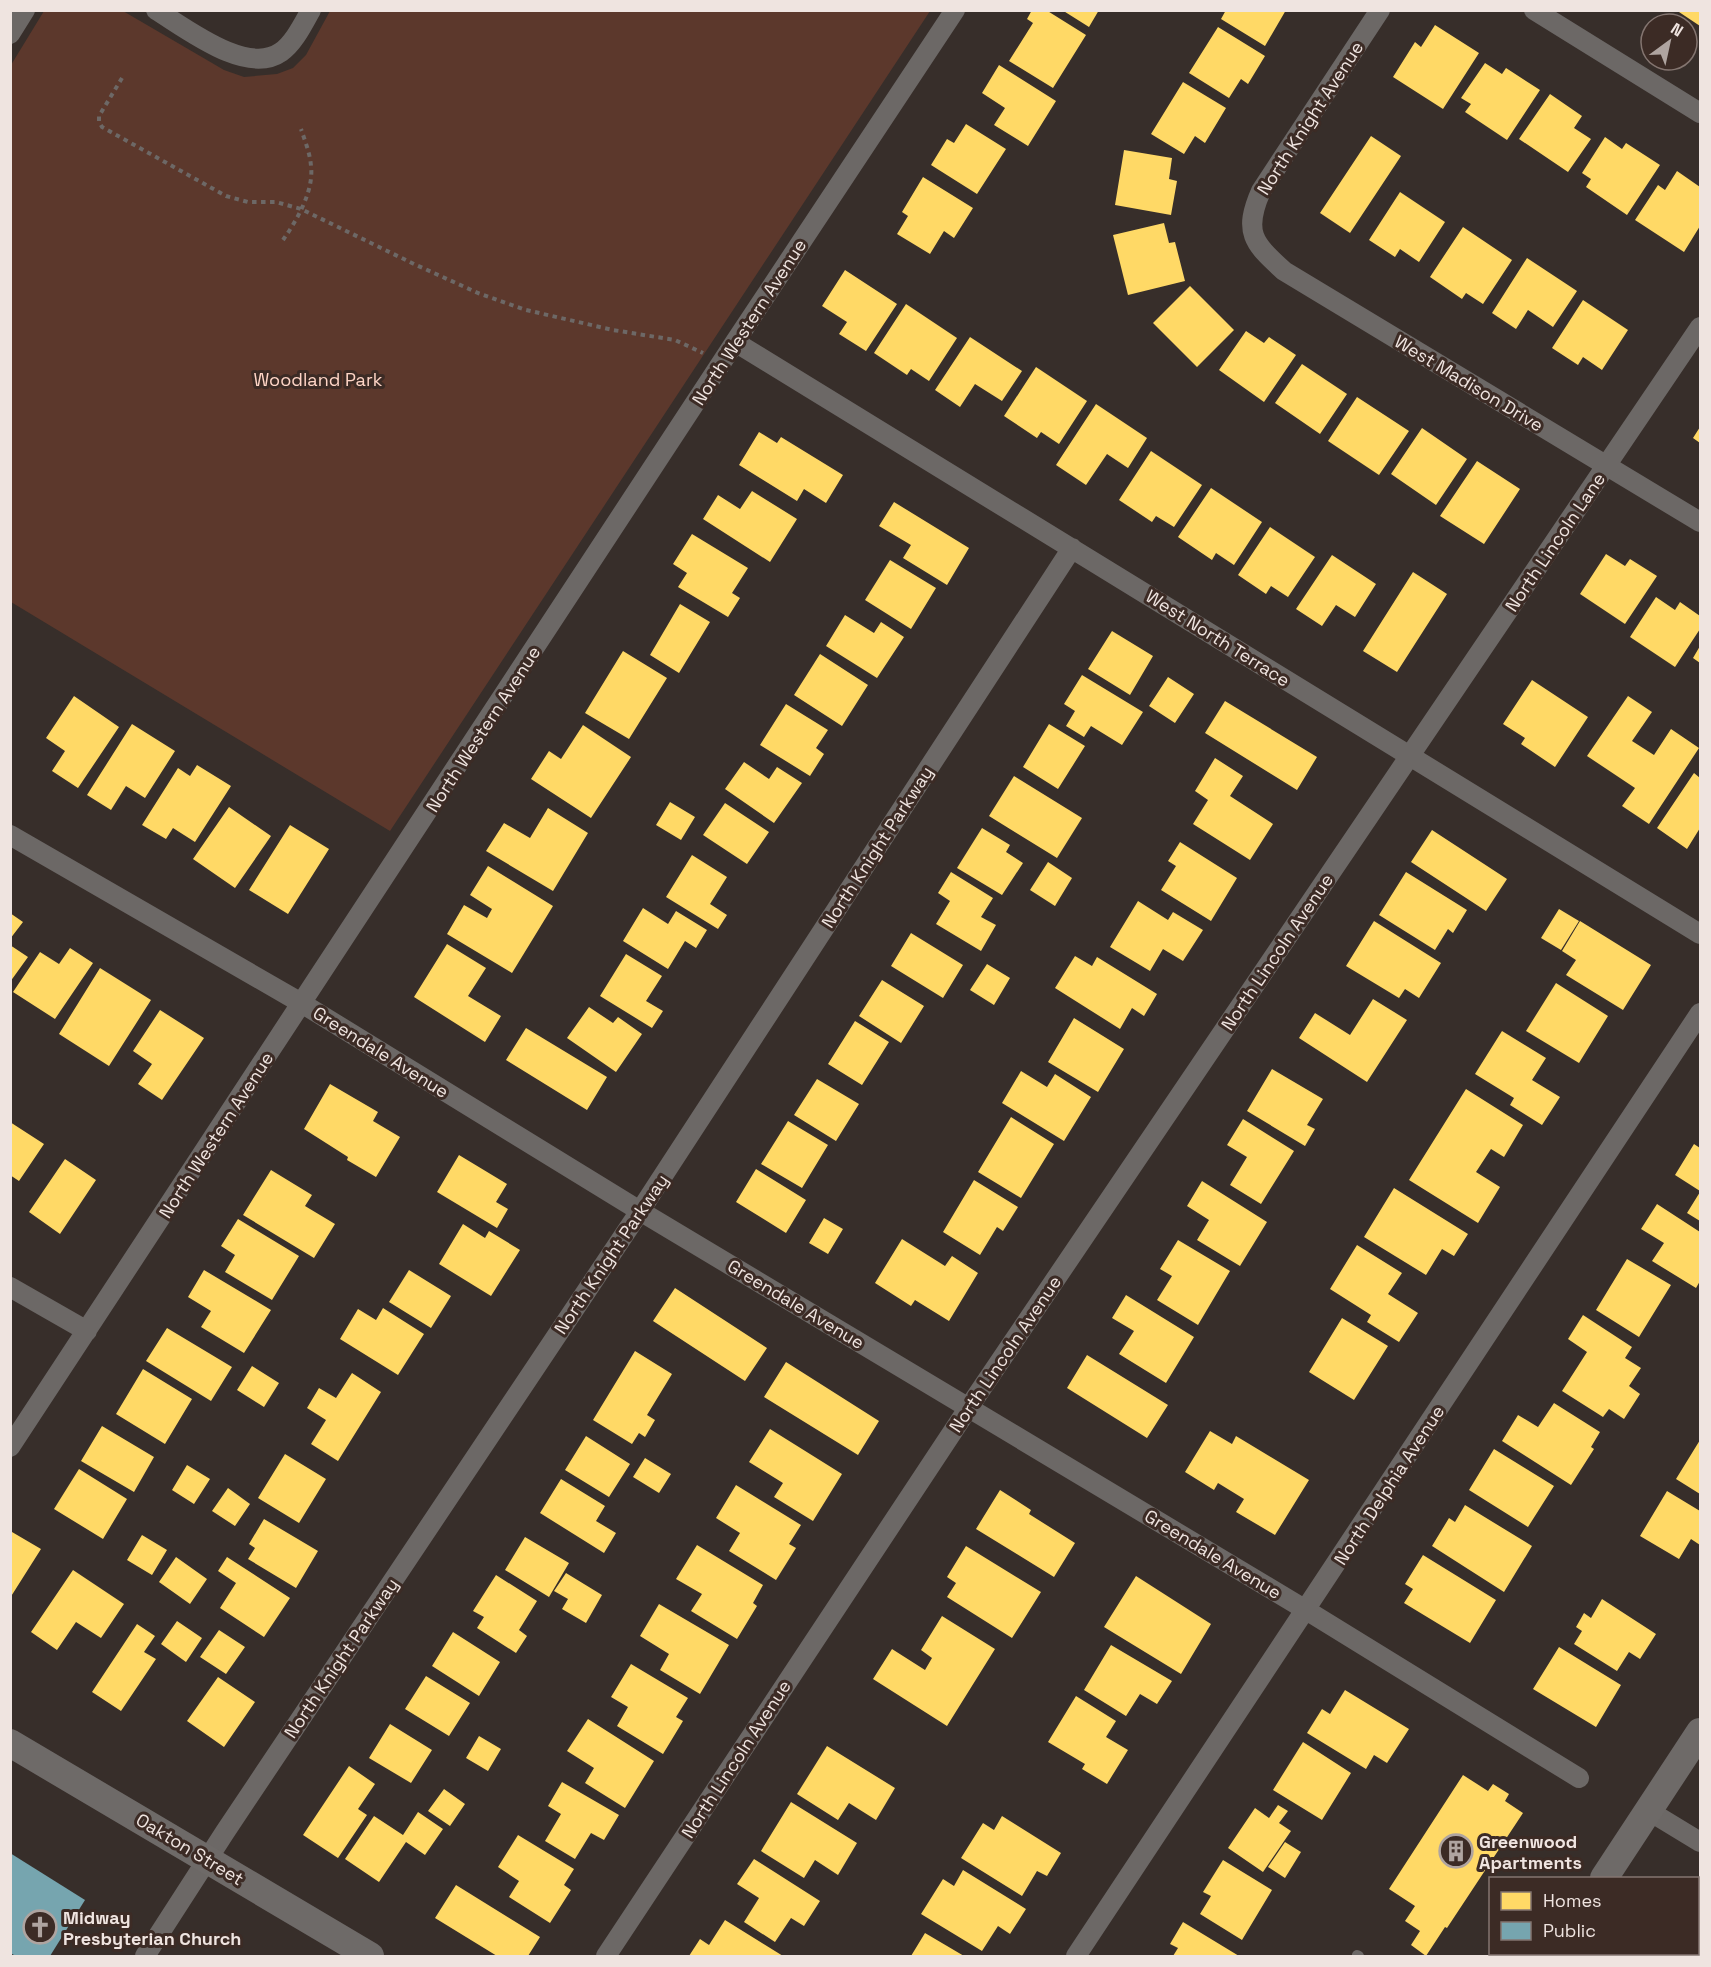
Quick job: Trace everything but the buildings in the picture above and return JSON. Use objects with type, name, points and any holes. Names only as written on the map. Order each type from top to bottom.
[{"type":"main road","points":[[1605,1877],[1701,1732]]},
{"type":"main road","name":"Oakton Street","points":[[10,1743],[370,1956]]},
{"type":"street","points":[[10,34],[25,10]]},
{"type":"street","points":[[156,10],[227,52],[249,60],[269,59],[284,51],[311,10]]},
{"type":"street","name":"North Western Avenue","points":[[10,1447],[955,10]]},
{"type":"street","name":"North Knight Avenue","points":[[1251,230],[1252,211],[1261,191],[1380,10]]},
{"type":"street","points":[[1534,10],[1701,113]]},
{"type":"street","name":"West Madison Drive","points":[[1251,230],[1261,250],[1284,271],[1701,522]]},
{"type":"street","name":"North Lincoln Lane","points":[[1410,756],[1701,327]]},
{"type":"street","name":"West North Terrace","points":[[735,342],[1701,934]]},
{"type":"street","name":"North Knight Parkway","points":[[145,1956],[207,1859],[640,1211],[1072,548]]},
{"type":"street","name":"North Lincoln Avenue","points":[[606,1956],[969,1407],[1410,756]]},
{"type":"street","name":"Greendale Avenue","points":[[10,835],[303,1004],[640,1211],[1306,1610],[1579,1778]]},
{"type":"street","name":"North Delphia Avenue","points":[[1076,1956],[1701,1012]]},
{"type":"street","points":[[10,1287],[87,1331]]},
{"type":"street","points":[[1649,1811],[1701,1842]]},
{"type":"path","points":[[122,78],[99,116],[102,127],[226,196],[248,202],[276,202],[301,209],[362,240],[478,293],[526,310],[570,321],[675,340],[721,364]]},
{"type":"path","points":[[283,240],[301,209],[311,175],[311,165],[301,129]]},
{"type":"green space","name":"Woodland Park","points":[[44,11],[123,11],[224,70],[244,77],[277,74],[293,68],[306,55],[330,11],[930,11],[390,831],[11,602],[11,65]]},
{"type":"place","name":"Greenwood Apartments","points":[[1456,1851]]},
{"type":"place","name":"Midway Presbyterian Church","points":[[40,1927]]}]
